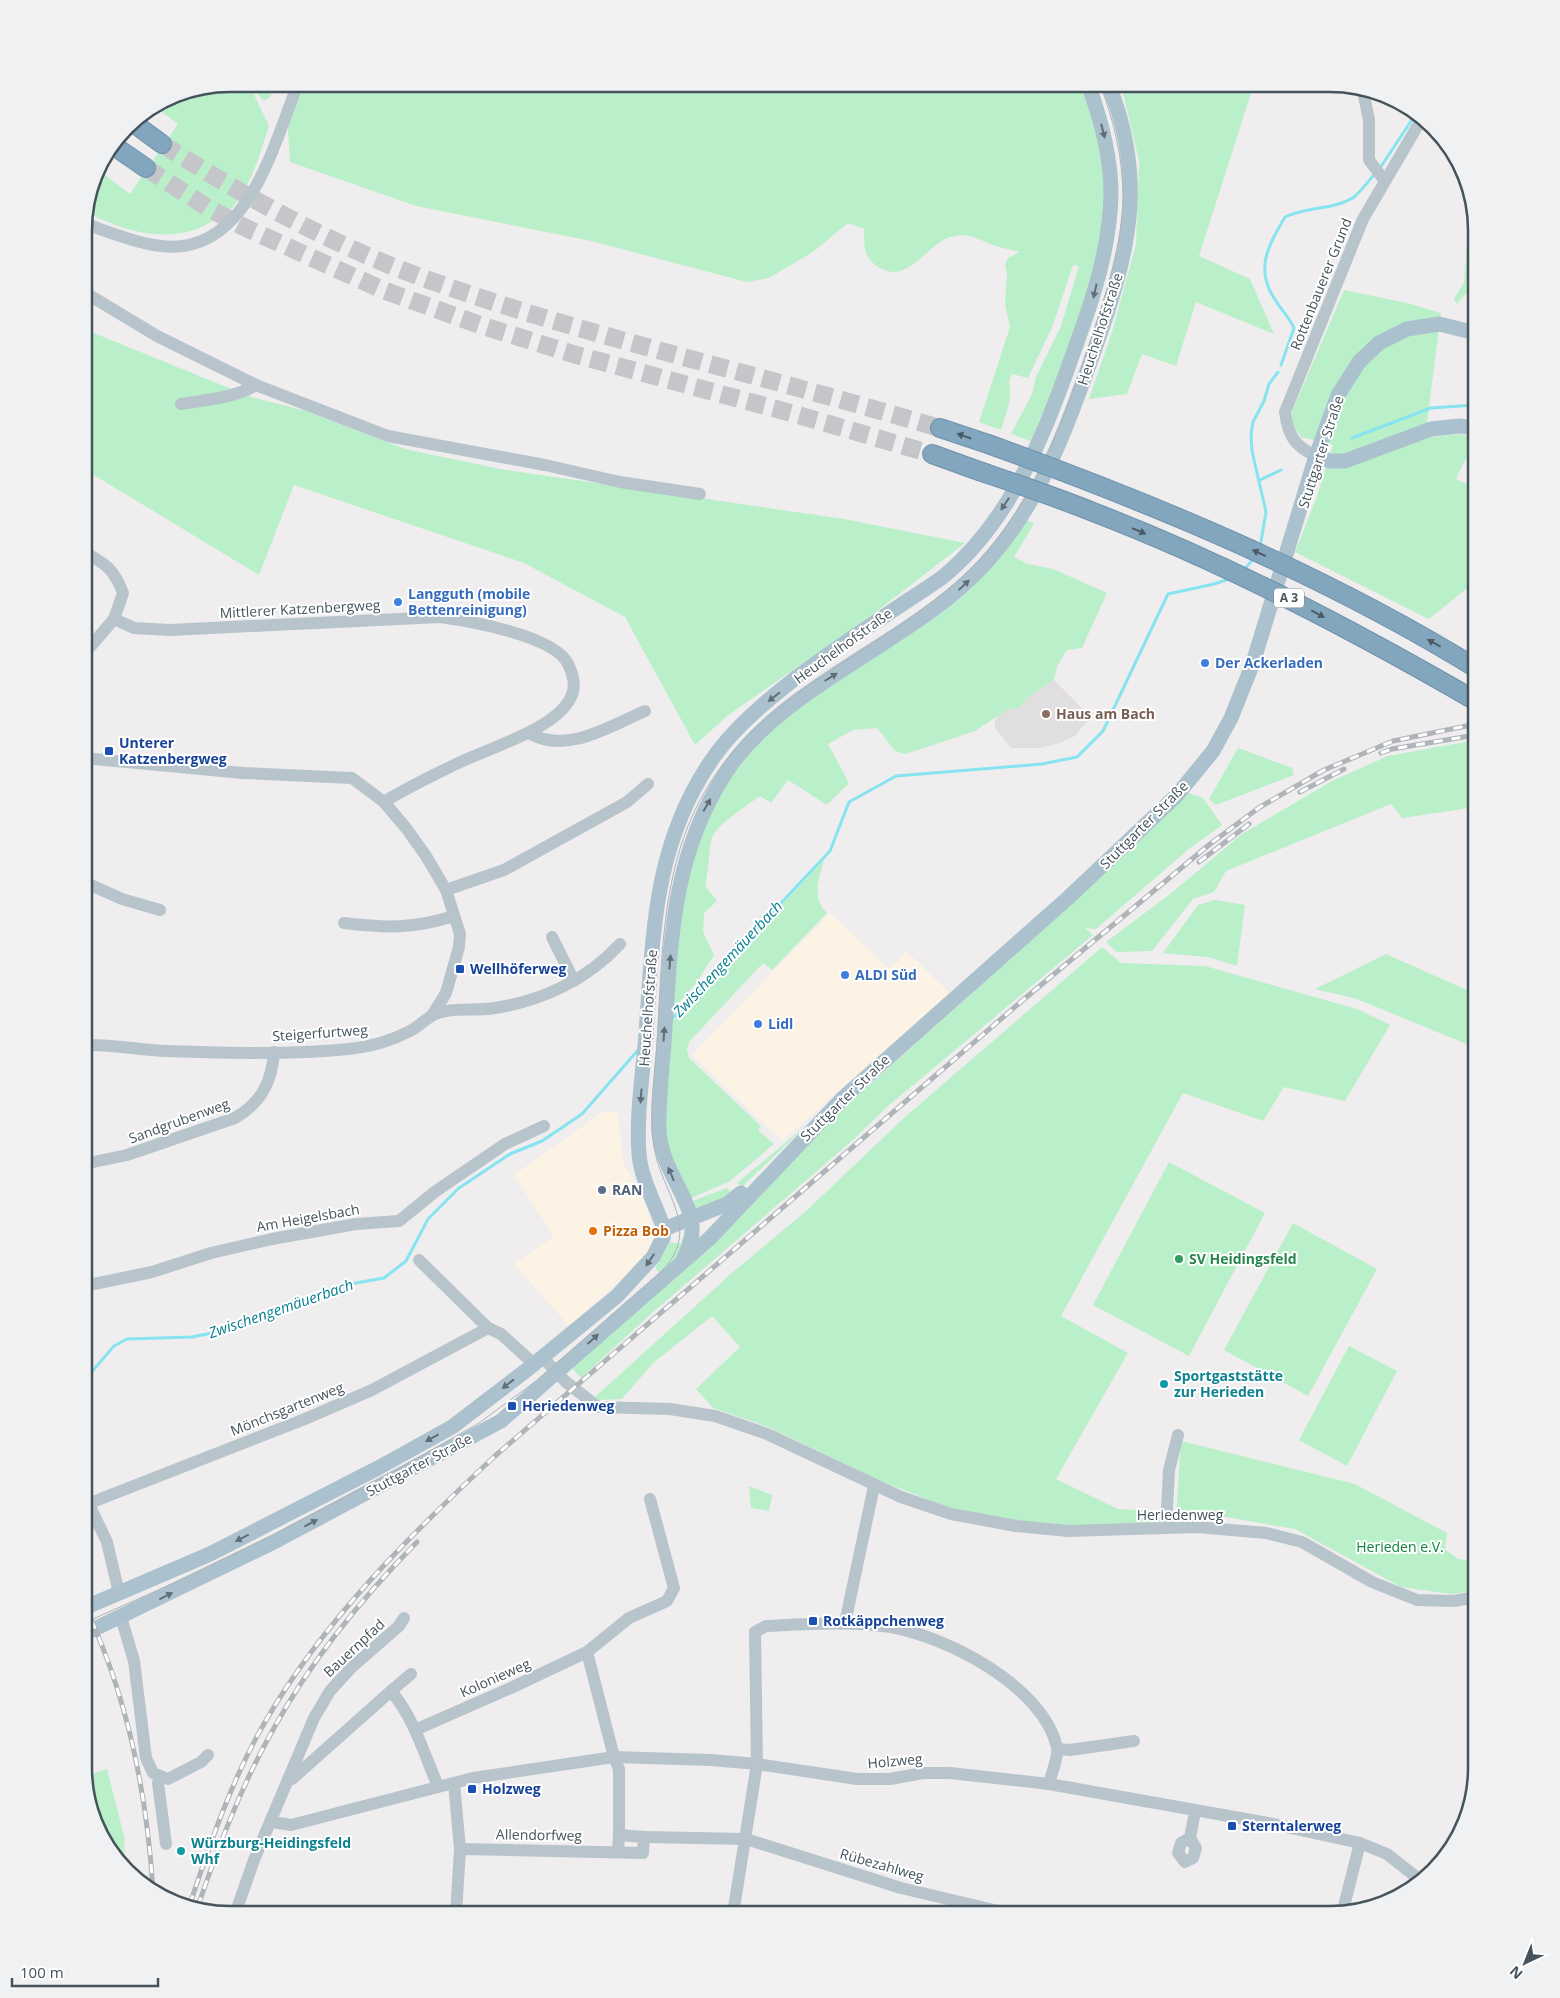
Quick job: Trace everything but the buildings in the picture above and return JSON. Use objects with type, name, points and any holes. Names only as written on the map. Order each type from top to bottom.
[{"type":"highway","points":[[139,127],[162,144]]},
{"type":"highway","points":[[119,149],[146,168]]},
{"type":"highway","name":"A 3","points":[[940,428],[1089,480],[1206,528],[1305,575],[1439,645],[1468,663]]},
{"type":"highway","name":"A 3","points":[[932,454],[1094,512],[1202,558],[1296,602],[1468,697]]},
{"type":"main road","name":"Heuchelhofstraße","points":[[664,1229],[642,1170],[639,1154],[650,964],[661,878],[673,835],[685,805],[712,759],[760,707],[811,668],[930,586],[967,554],[989,528],[1010,496],[1031,458],[1064,379],[1092,301],[1108,231],[1111,193],[1108,153],[1091,93]]},
{"type":"main road","name":"Heuchelhofstraße","points":[[692,1224],[662,1151],[659,1132],[666,1010],[679,885],[690,843],[701,815],[726,771],[774,721],[822,683],[908,628],[962,587],[986,564],[1007,537],[1039,488],[1068,426],[1108,312],[1126,244],[1130,201],[1128,159],[1121,124],[1111,93]]},
{"type":"main road","name":"Stuttgarter Straße","points":[[93,1630],[274,1542],[488,1429],[510,1415],[710,1238],[726,1218],[750,1196],[779,1163],[885,1059],[1070,897],[1178,795],[1213,750],[1231,718],[1253,663],[1316,456],[1346,379],[1359,362],[1379,343],[1407,329],[1439,324],[1468,331]]},
{"type":"main road","points":[[1316,456],[1330,461],[1345,461],[1431,429],[1459,426],[1468,427]]},
{"type":"main road","name":"Stuttgarter Straße","points":[[692,1224],[727,1204],[779,1163]]},
{"type":"main road","name":"Stuttgarter Straße","points":[[93,1604],[210,1554],[452,1427],[617,1296],[646,1267],[663,1238],[664,1229],[692,1224],[710,1227],[726,1218]]},
{"type":"main road","name":"Stuttgarter Straße","points":[[682,1261],[689,1248],[692,1224]]},
{"type":"main road","points":[[119,1593],[122,1617]]},
{"type":"street","points":[[93,226],[154,245],[190,244],[216,234],[230,223],[251,197],[295,92]]},
{"type":"street","points":[[1364,97],[1368,120],[1369,160],[1384,180]]},
{"type":"street","name":"Rottenbauerer Grund","points":[[1316,456],[1296,442],[1288,431],[1285,412],[1363,219],[1384,180],[1418,125]]},
{"type":"street","points":[[93,297],[157,336],[256,384],[388,436],[545,465],[620,482],[700,494]]},
{"type":"street","points":[[181,404],[230,395],[247,390],[256,384]]},
{"type":"street","points":[[93,557],[105,564],[116,575],[123,593],[114,619],[93,644]]},
{"type":"street","name":"Mittlerer Katzenbergweg","points":[[114,619],[134,628],[170,630],[440,617],[503,629],[549,647],[565,658],[574,676],[571,697],[559,713],[529,733],[406,788],[384,802]]},
{"type":"street","points":[[529,733],[540,740],[568,741],[588,736],[645,711]]},
{"type":"street","points":[[93,759],[242,772],[352,778],[384,802],[426,856],[446,890],[460,934],[457,954],[446,993],[434,1014]]},
{"type":"street","points":[[446,890],[504,870],[627,802],[648,784]]},
{"type":"street","points":[[93,886],[122,899],[160,910]]},
{"type":"street","points":[[344,923],[386,928],[428,924],[454,916]]},
{"type":"street","points":[[552,937],[574,981]]},
{"type":"street","name":"Steigerfurtweg","points":[[93,1046],[166,1051],[274,1052],[349,1049],[383,1043],[411,1031],[434,1014],[468,1008],[494,1008],[545,994],[574,981],[605,960],[620,944]]},
{"type":"street","name":"Sandgrubenweg","points":[[93,1162],[127,1156],[234,1118],[247,1111],[264,1092],[269,1082],[274,1052]]},
{"type":"street","name":"Am Heigelsbach","points":[[93,1284],[152,1272],[211,1252],[272,1239],[356,1224],[399,1221],[436,1191],[504,1144],[544,1126]]},
{"type":"street","points":[[419,1260],[488,1328],[501,1334],[538,1360]]},
{"type":"street","name":"Mönchsgartenweg","points":[[93,1496],[296,1423],[364,1394],[488,1328]]},
{"type":"street","name":"Heriedenweg","points":[[538,1360],[598,1407],[670,1409],[715,1416],[767,1434],[874,1486],[952,1514],[1016,1526],[1068,1531],[1197,1527],[1266,1533],[1302,1542],[1372,1582],[1417,1600],[1454,1601],[1468,1599]]},
{"type":"street","points":[[1166,1528],[1169,1470],[1178,1435]]},
{"type":"street","points":[[845,1623],[874,1486]]},
{"type":"street","name":"Kolonieweg","points":[[415,1730],[507,1690],[587,1652],[629,1618],[667,1600],[674,1588],[650,1499]]},
{"type":"street","points":[[93,1511],[107,1542],[119,1593]]},
{"type":"street","points":[[122,1617],[134,1661],[146,1758],[153,1773],[168,1779],[178,1776],[208,1754]]},
{"type":"street","name":"Bauernpfad","points":[[238,1906],[254,1860],[272,1822],[314,1718],[330,1691],[352,1667],[399,1626],[404,1618]]},
{"type":"street","points":[[734,1906],[757,1764],[755,1632],[766,1626],[845,1623],[891,1627],[921,1634],[986,1665],[1014,1686],[1039,1710],[1058,1749],[1049,1784],[1268,1823],[1360,1843],[1387,1854],[1415,1876]]},
{"type":"street","points":[[587,1652],[614,1758],[619,1769],[618,1852]]},
{"type":"street","points":[[289,1781],[411,1674]]},
{"type":"street","points":[[391,1691],[402,1704],[415,1730],[438,1786]]},
{"type":"street","points":[[1058,1749],[1070,1750],[1134,1741]]},
{"type":"street","name":"Holzweg","points":[[272,1822],[291,1824],[438,1786],[614,1758],[757,1764],[857,1779],[890,1779],[923,1773],[950,1773],[1049,1784]]},
{"type":"street","points":[[160,1776],[158,1783],[166,1844]]},
{"type":"street","points":[[454,1783],[460,1849],[456,1906]]},
{"type":"street","points":[[1190,1838],[1196,1810]]},
{"type":"street","points":[[619,1835],[746,1839]]},
{"type":"street","name":"Allendorfweg","points":[[460,1849],[642,1853],[644,1837]]},
{"type":"street","name":"Rübezahlweg","points":[[746,1839],[901,1888],[977,1906]]},
{"type":"street","points":[[1344,1904],[1360,1843]]},
{"type":"shaded area","name":"Haus am Bach","points":[[1054,680],[1086,712],[1094,713],[1075,736],[1060,743],[1039,748],[1011,748],[995,728],[995,721],[998,715],[1008,709],[1019,708],[1027,698]]},
{"type":"shaded area","points":[[830,913],[889,969],[906,951],[950,993],[782,1141],[692,1055]]},
{"type":"shaded area","points":[[604,1111],[618,1113],[623,1162],[646,1206],[654,1233],[648,1252],[611,1289],[569,1326],[514,1264],[554,1236],[514,1175]]},
{"type":"green space","points":[[230,92],[253,92],[269,126],[250,178],[240,198],[231,208],[202,227],[169,234],[134,231],[94,216],[97,194],[104,175],[130,194],[178,124],[161,111],[194,97]]},
{"type":"green space","points":[[256,92],[273,92],[269,98],[264,101]]},
{"type":"green space","points":[[299,92],[1085,93],[1102,146],[1106,181],[1104,219],[1098,257],[1087,296],[1060,373],[1031,441],[1011,434],[1032,394],[1036,377],[1061,326],[1079,266],[1073,265],[1053,325],[1028,378],[1012,374],[1009,381],[1008,406],[1001,430],[979,422],[1010,327],[1005,304],[1007,275],[1005,264],[1008,258],[1020,252],[993,245],[978,238],[960,235],[944,240],[910,267],[901,271],[891,272],[874,264],[867,256],[864,229],[848,223],[813,252],[769,278],[747,282],[591,241],[416,206],[290,162],[287,114]]},
{"type":"green space","points":[[1123,93],[1251,93],[1199,256],[1250,279],[1274,334],[1196,302],[1176,366],[1142,354],[1127,394],[1089,399],[1112,332],[1136,244],[1139,161]]},
{"type":"green space","points":[[1468,229],[1468,291],[1457,304],[1454,299],[1464,283]]},
{"type":"green space","points":[[1344,290],[1407,303],[1441,313],[1427,422],[1431,437],[1458,434],[1468,436],[1468,454],[1456,479],[1468,484],[1468,587],[1429,619],[1295,552],[1316,499],[1333,445],[1301,437],[1293,425],[1292,412]]},
{"type":"green space","points":[[93,333],[251,397],[306,411],[405,449],[500,469],[844,519],[965,543],[872,615],[727,716],[695,745],[625,617],[524,563],[294,485],[259,575],[93,474]]},
{"type":"green space","points":[[1027,520],[1034,524],[1014,557],[1028,564],[1053,569],[1107,593],[1082,648],[1067,650],[1057,666],[1054,680],[1027,698],[1019,708],[1008,709],[975,731],[906,754],[895,751],[877,728],[853,730],[828,744],[849,783],[827,805],[788,780],[771,803],[760,796],[726,821],[712,838],[705,886],[717,901],[704,913],[703,932],[714,955],[697,982],[673,1009],[677,939],[689,866],[704,824],[727,783],[757,746],[791,713],[829,685],[933,620],[959,600],[990,568]]},
{"type":"green space","points":[[1468,741],[1468,808],[1402,818],[1391,804],[1226,871],[1214,892],[1193,899],[1152,951],[1117,952],[1106,942],[1169,895],[1242,834],[1332,781],[1388,756]]},
{"type":"green space","points":[[1238,748],[1292,768],[1294,775],[1216,805],[1209,799]]},
{"type":"green space","points":[[1186,792],[1203,798],[1222,825],[1190,848],[1096,929],[1085,928],[1093,935],[887,1107],[853,1140],[652,1313],[581,1378],[572,1368],[829,1121],[968,997]]},
{"type":"green space","points":[[824,860],[818,895],[822,907],[827,913],[772,970],[763,963],[689,1042],[687,1050],[689,1058],[761,1126],[758,1130],[774,1144],[730,1181],[687,1200],[673,1171],[664,1131],[673,1021]]},
{"type":"green space","points":[[1215,900],[1245,905],[1237,966],[1208,957],[1163,953],[1198,905]]},
{"type":"green space","points":[[1102,947],[1121,963],[1205,966],[1357,1009],[1390,1025],[1345,1101],[1284,1087],[1263,1121],[1183,1093],[1061,1316],[1128,1353],[1056,1479],[1118,1509],[1161,1511],[1162,1524],[1069,1526],[1014,1520],[952,1509],[876,1479],[768,1427],[713,1408],[696,1389],[740,1347],[712,1316],[653,1363],[622,1399],[598,1400],[595,1397],[733,1272],[805,1212],[905,1117]]},
{"type":"green space","points":[[1386,954],[1468,990],[1468,1045],[1357,999],[1315,989]]},
{"type":"green space","points":[[809,1123],[742,1187],[737,1183]]},
{"type":"green space","name":"SV Heidingsfeld","points":[[1169,1162],[1265,1213],[1189,1356],[1093,1305]]},
{"type":"green space","points":[[727,1188],[732,1193],[724,1199],[708,1206],[694,1208],[692,1202],[695,1200]]},
{"type":"green space","name":"SV Heidingsfeld","points":[[1293,1223],[1377,1269],[1308,1396],[1224,1350]]},
{"type":"green space","points":[[683,1237],[683,1252],[662,1275],[655,1268],[670,1242],[681,1244]]},
{"type":"green space","points":[[1349,1346],[1397,1371],[1347,1466],[1299,1440]]},
{"type":"green space","name":"Herieden e.V.","points":[[1181,1441],[1355,1484],[1447,1533],[1445,1549],[1458,1559],[1468,1560],[1468,1592],[1451,1594],[1401,1587],[1295,1529],[1226,1517],[1176,1517]]},
{"type":"green space","points":[[749,1486],[772,1495],[769,1511],[751,1508]]},
{"type":"green space","points":[[107,1769],[124,1836],[125,1856],[107,1829],[100,1812],[95,1795],[93,1774]]},
{"type":"waterway","points":[[1380,168],[1412,120]]},
{"type":"waterway","points":[[1281,365],[1294,328],[1269,290],[1266,279],[1266,258],[1273,238],[1285,217],[1302,211],[1347,201],[1357,195],[1373,176]]},
{"type":"waterway","points":[[1260,547],[1266,512],[1252,451],[1251,435],[1253,422],[1264,401],[1269,384],[1278,372]]},
{"type":"waterway","points":[[1352,438],[1431,408],[1468,406]]},
{"type":"waterway","points":[[1260,480],[1281,470]]},
{"type":"waterway","name":"Zwischengemäuerbach","points":[[1243,571],[1255,557]]},
{"type":"waterway","name":"Zwischengemäuerbach","points":[[671,1020],[830,851],[849,802],[896,776],[1042,764],[1077,757],[1103,731],[1168,594],[1232,578]]},
{"type":"waterway","name":"Zwischengemäuerbach","points":[[93,1370],[114,1346],[127,1339],[192,1337],[227,1330],[339,1286],[384,1278],[406,1261],[428,1219],[459,1188],[510,1154],[542,1141],[582,1114],[639,1049]]},
{"type":"tunnel","points":[[162,144],[246,195],[304,226],[394,267],[432,281],[508,307],[585,330],[940,428]]},
{"type":"tunnel","points":[[146,168],[208,208],[246,228],[383,290],[480,325],[573,354],[791,413],[932,454]]},
{"type":"tram line","points":[[93,1619],[176,1582],[271,1536],[384,1477],[479,1423],[536,1381],[660,1273],[673,1257],[679,1242],[680,1226],[658,1164],[652,1134],[652,1108],[665,923],[679,852],[700,801],[727,759],[760,724],[797,694],[879,640],[960,579],[985,554],[1025,497],[1057,433],[1070,400],[1103,300],[1117,250],[1122,215],[1123,183],[1110,112],[1103,93]]},
{"type":"railway","points":[[191,1900],[232,1788],[253,1744],[288,1685],[341,1614],[370,1581],[400,1548],[495,1456],[1023,1000],[1210,844],[1260,807],[1324,770],[1393,741],[1468,726]]},
{"type":"railway","points":[[1381,753],[1392,749],[1468,736]]},
{"type":"railway","points":[[1300,792],[1344,769]]},
{"type":"railway","points":[[1199,862],[1249,824]]},
{"type":"railway","points":[[200,1902],[241,1793],[262,1749],[289,1702],[339,1630],[417,1542]]},
{"type":"railway","points":[[93,1624],[112,1673],[132,1744],[146,1817],[152,1881]]},
{"type":"place","name":"Langguth (mobile Bettenreinigung)","points":[[398,602]]},
{"type":"place","name":"Der Ackerladen","points":[[1205,663]]},
{"type":"place","name":"Haus am Bach","points":[[1046,714]]},
{"type":"place","name":"Unterer Katzenbergweg","points":[[109,751]]},
{"type":"place","name":"Wellhöferweg","points":[[460,969]]},
{"type":"place","name":"ALDI Süd","points":[[845,975]]},
{"type":"place","name":"Lidl","points":[[758,1024]]},
{"type":"place","name":"RAN","points":[[602,1190]]},
{"type":"place","name":"Pizza Bob","points":[[593,1231]]},
{"type":"place","name":"SV Heidingsfeld","points":[[1179,1259]]},
{"type":"place","name":"Sportgaststätte zur Herieden","points":[[1164,1384]]},
{"type":"place","name":"Heriedenweg","points":[[512,1406]]},
{"type":"place","name":"Rotkäppchenweg","points":[[813,1621]]},
{"type":"place","name":"Holzweg","points":[[472,1789]]},
{"type":"place","name":"Sterntalerweg","points":[[1232,1826]]},
{"type":"place","name":"Würzburg-Heidingsfeld Whf","points":[[181,1851]]}]
